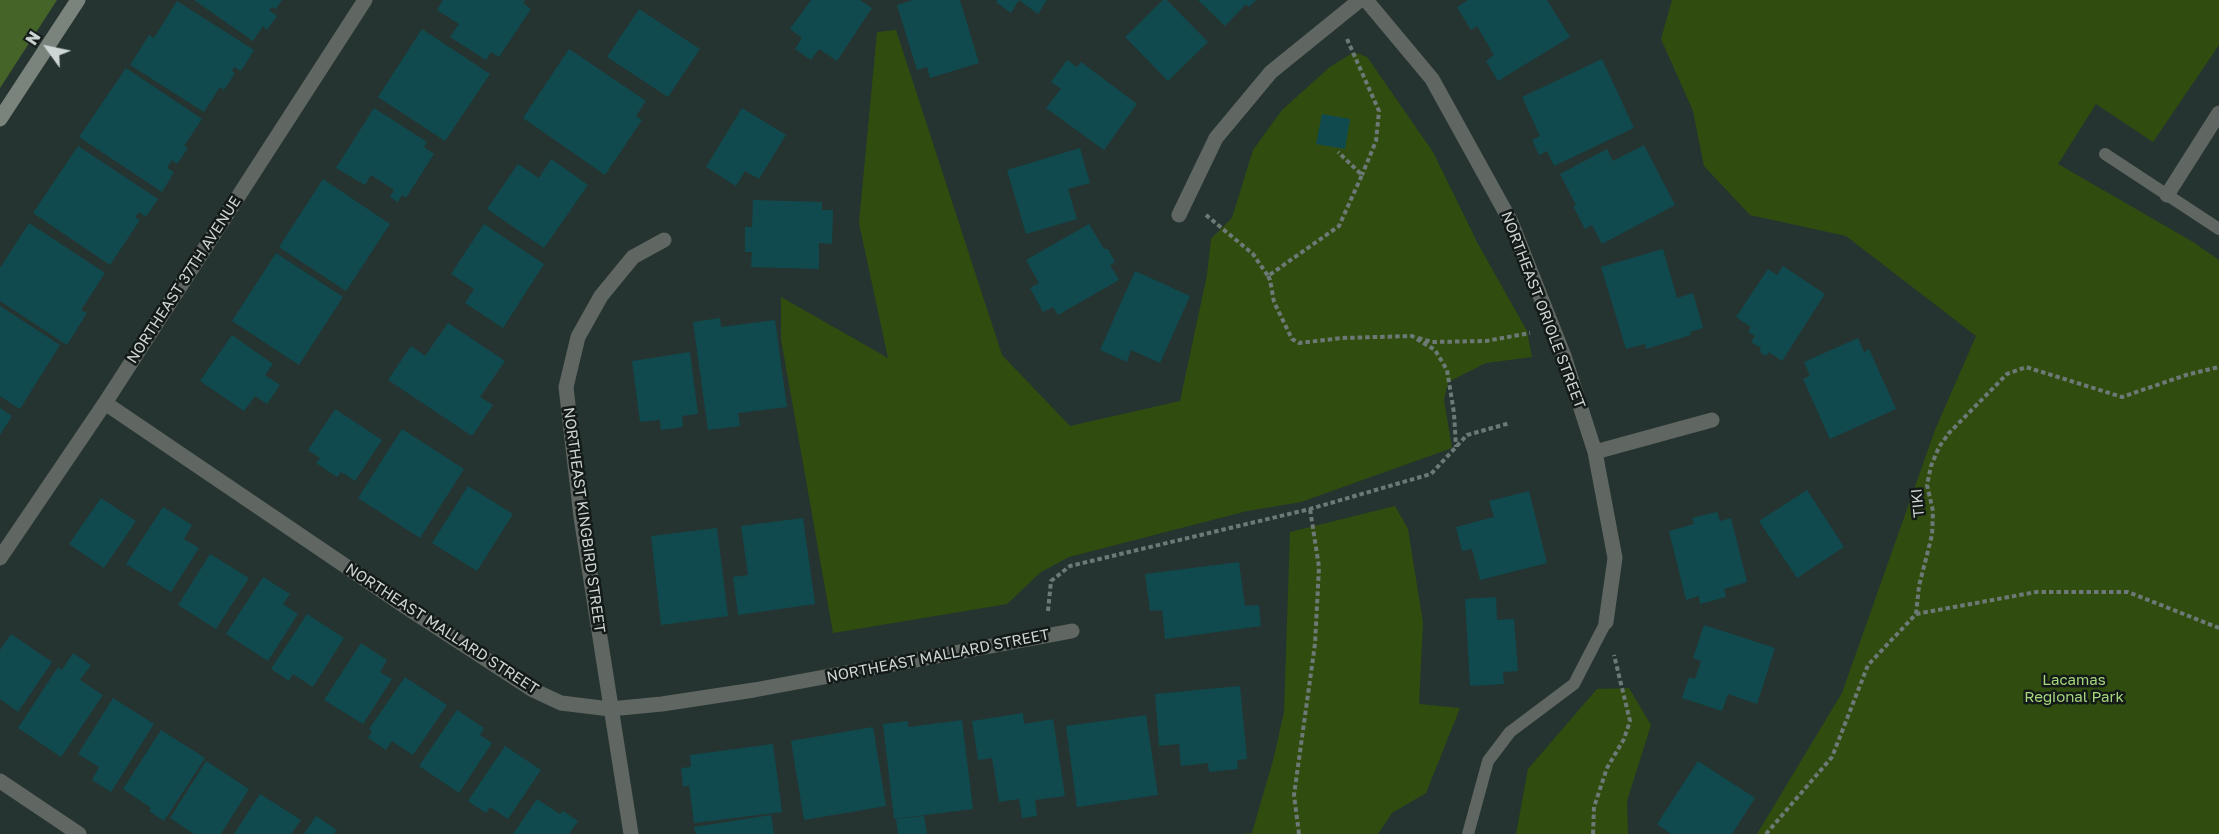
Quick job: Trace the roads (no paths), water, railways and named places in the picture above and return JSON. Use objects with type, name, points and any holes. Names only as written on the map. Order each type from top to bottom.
[{"type":"street","points":[[0,118],[78,0]]},
{"type":"street","name":"NORTHEAST 37TH AVENUE","points":[[0,558],[105,403],[365,0]]},
{"type":"street","points":[[1179,215],[1216,138],[1271,72],[1360,0]]},
{"type":"street","name":"NORTHEAST ORIOLE STREET","points":[[1365,0],[1432,79],[1511,222],[1564,356],[1595,452],[1615,558],[1606,622]]},
{"type":"street","points":[[2167,195],[2219,113]]},
{"type":"street","name":"NORTHEAST KINGBIRD STREET","points":[[631,834],[581,517],[566,387],[578,337],[601,296],[633,257],[664,240]]},
{"type":"street","name":"NORTHEAST MALLARD STREET","points":[[105,403],[406,607],[533,690],[561,703],[610,709],[662,704],[754,690],[1072,631]]},
{"type":"street","points":[[1595,452],[1712,420]]},
{"type":"street","points":[[0,781],[79,834]]},
{"type":"lane","points":[[2105,154],[2219,229]]},
{"type":"lane","points":[[1468,834],[1488,761],[1510,732],[1574,684],[1606,622]]},
{"type":"park label","name":"Lacamas Regional Park","points":[[2074,688]]}]
